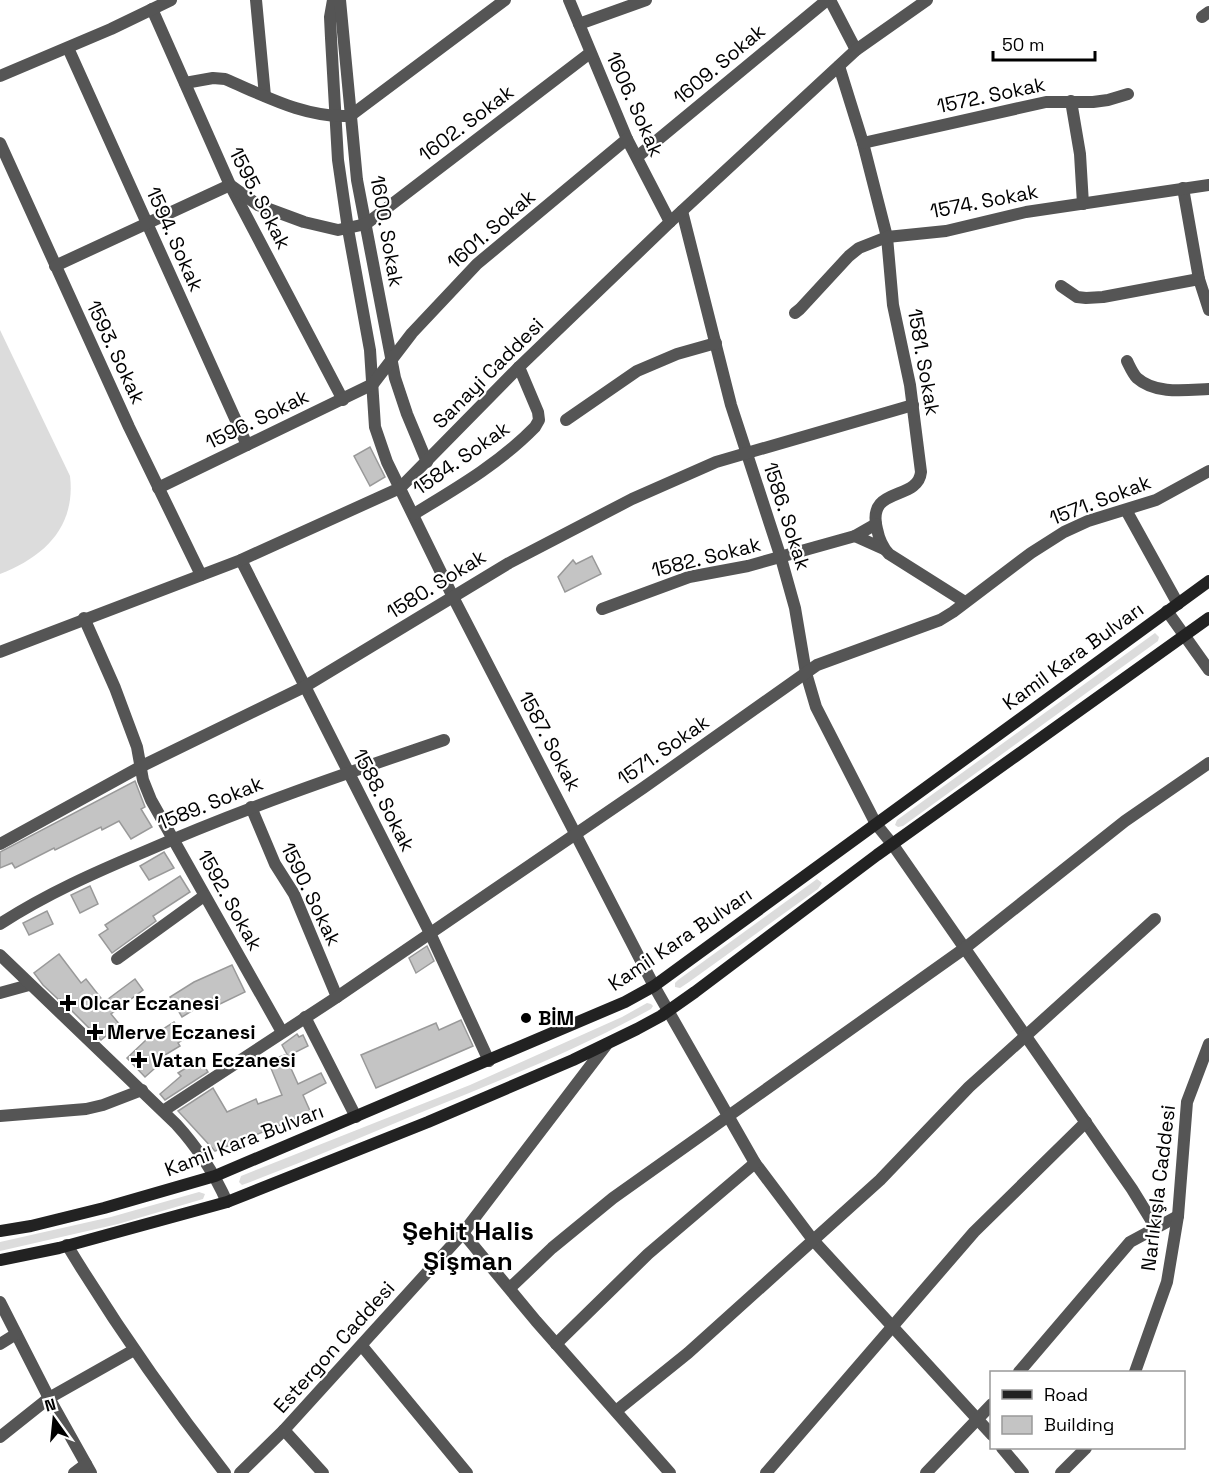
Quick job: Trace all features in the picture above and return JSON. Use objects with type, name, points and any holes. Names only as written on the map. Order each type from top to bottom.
[{"type":"main road","name":"Kamil Kara Bulvarı","points":[[0,1231],[104,1208],[215,1176],[615,1007],[654,986],[1209,581]]},
{"type":"main road","points":[[0,1260],[67,1245],[227,1202],[428,1122],[607,1044],[668,1011],[893,845],[1209,618]]},
{"type":"street","points":[[0,76],[68,48],[171,0]]},
{"type":"street","points":[[256,0],[265,96]]},
{"type":"street","name":"1587. Sokak","points":[[333,0],[330,17],[334,117],[348,229],[366,324],[373,384],[373,417],[377,438],[453,597],[577,833],[654,986],[755,1162],[813,1240],[990,1433]]},
{"type":"street","name":"1600. Sokak","points":[[340,0],[357,180],[391,359],[402,399],[427,462]]},
{"type":"street","points":[[184,83],[213,78],[225,79],[305,111],[334,117],[350,116],[505,0]]},
{"type":"street","name":"1606. Sokak","points":[[569,0],[627,139],[670,222]]},
{"type":"street","points":[[579,24],[646,0]]},
{"type":"street","points":[[829,0],[856,50]]},
{"type":"street","name":"1609. Sokak","points":[[637,157],[829,0]]},
{"type":"street","name":"Sanayi Caddesi","points":[[0,652],[84,618],[241,560],[400,488],[519,368],[670,222],[856,50],[927,0]]},
{"type":"street","name":"1595. Sokak","points":[[152,9],[230,185],[343,400]]},
{"type":"street","name":"1594. Sokak","points":[[68,48],[247,446]]},
{"type":"street","name":"1602. Sokak","points":[[366,224],[590,53]]},
{"type":"street","name":"1581. Sokak","points":[[839,66],[863,143],[887,237],[893,305],[913,405],[920,480],[915,485],[882,502],[875,515],[876,524]]},
{"type":"street","name":"1572. Sokak","points":[[863,143],[1046,102],[1108,100],[1128,94]]},
{"type":"street","points":[[1071,101],[1080,154],[1083,204]]},
{"type":"street","name":"1601. Sokak","points":[[373,384],[435,306],[477,264],[627,139]]},
{"type":"street","name":"1593. Sokak","points":[[0,143],[158,488],[201,575]]},
{"type":"street","name":"1574. Sokak","points":[[795,313],[849,256],[866,245],[887,237],[946,231],[1026,212],[1209,184]]},
{"type":"street","points":[[55,266],[230,185],[258,205],[277,214],[323,228],[348,229],[366,224]]},
{"type":"street","points":[[1183,188],[1199,279],[1209,310]]},
{"type":"street","name":"1586. Sokak","points":[[682,211],[731,405],[795,608],[806,673],[816,707],[876,824],[1026,1035],[1132,1189],[1155,1228]]},
{"type":"street","points":[[1061,286],[1070,293],[1086,298],[1103,297],[1199,279]]},
{"type":"street","points":[[566,420],[637,371],[677,354],[716,343]]},
{"type":"street","points":[[1127,361],[1137,378],[1154,387],[1167,390],[1209,388]]},
{"type":"street","name":"1584. Sokak","points":[[414,514],[483,472],[536,427],[538,412],[519,368]]},
{"type":"street","name":"1596. Sokak","points":[[158,488],[373,384]]},
{"type":"street","name":"1580. Sokak","points":[[0,844],[140,767],[304,687],[508,562],[604,512],[705,467],[913,405]]},
{"type":"street","name":"1571. Sokak","points":[[163,1111],[337,997],[806,673],[828,660],[940,620],[1048,541],[1088,521],[1165,496],[1209,471]]},
{"type":"street","points":[[1126,510],[1184,636],[1209,670]]},
{"type":"street","points":[[876,524],[884,549],[889,555],[965,602]]},
{"type":"street","name":"1582. Sokak","points":[[602,609],[679,580],[781,558],[855,536],[876,524]]},
{"type":"street","points":[[855,536],[884,549]]},
{"type":"street","name":"1588. Sokak","points":[[241,560],[430,933],[489,1061]]},
{"type":"street","name":"1592. Sokak","points":[[84,618],[115,688],[137,747],[140,767],[151,800],[282,1032]]},
{"type":"street","name":"1589. Sokak","points":[[0,924],[53,893],[173,839],[251,807],[444,740]]},
{"type":"street","points":[[510,1288],[552,1248],[614,1198],[965,948],[1125,821],[1209,763]]},
{"type":"street","name":"1590. Sokak","points":[[251,807],[275,864],[294,894],[337,997]]},
{"type":"street","points":[[117,958],[204,896]]},
{"type":"street","points":[[616,1411],[688,1353],[880,1180],[969,1087],[1155,919]]},
{"type":"street","points":[[0,955],[187,1135],[215,1176],[227,1202]]},
{"type":"street","points":[[0,993],[29,985]]},
{"type":"street","points":[[305,1017],[356,1117]]},
{"type":"street","name":"Estergon Caddesi","points":[[240,1473],[284,1430],[463,1233],[607,1044]]},
{"type":"street","name":"Narlıkışla Caddesi","points":[[1135,1371],[1167,1282],[1178,1216],[1187,1102],[1209,1044]]},
{"type":"street","points":[[0,1116],[86,1109],[142,1090]]},
{"type":"street","points":[[766,1473],[974,1232],[1086,1122]]},
{"type":"street","points":[[556,1344],[648,1254],[755,1162]]},
{"type":"street","points":[[1020,1371],[1130,1242],[1178,1216]]},
{"type":"street","points":[[463,1233],[556,1344],[670,1473]]},
{"type":"street","points":[[67,1245],[106,1310],[180,1416],[225,1473]]},
{"type":"street","points":[[0,1302],[88,1468],[74,1473]]},
{"type":"street","points":[[0,1344],[16,1334]]},
{"type":"street","points":[[362,1346],[467,1473]]},
{"type":"street","points":[[0,1437],[49,1398],[134,1350]]},
{"type":"street","points":[[926,1473],[990,1406]]},
{"type":"street","points":[[284,1430],[323,1473]]},
{"type":"street","points":[[1003,1449],[1023,1473]]},
{"type":"street","points":[[1061,1473],[1085,1449]]},
{"type":"shaded area","points":[[0,330],[70,476],[71,494],[68,510],[54,538],[30,559],[0,574]]},
{"type":"shaded area","points":[[1155,633],[1159,637],[1158,641],[903,826],[895,825],[897,820]]},
{"type":"shaded area","points":[[817,879],[822,883],[818,889],[689,982],[680,988],[675,987],[678,980]]},
{"type":"shaded area","points":[[647,1003],[653,1006],[651,1009],[540,1063],[288,1167],[242,1185],[239,1182],[241,1176],[470,1085],[622,1017]]},
{"type":"shaded area","points":[[199,1192],[205,1194],[203,1199],[118,1224],[0,1251],[0,1242],[111,1217]]},
{"type":"building","points":[[370,447],[385,477],[370,486],[354,456]]},
{"type":"building","points":[[592,556],[601,574],[565,592],[558,577],[573,560],[576,564]]},
{"type":"building","points":[[135,781],[145,807],[141,809],[152,827],[131,839],[119,821],[102,830],[101,827],[55,850],[54,848],[15,868],[12,863],[0,868],[0,852]]},
{"type":"building","points":[[164,852],[174,868],[149,880],[140,866]]},
{"type":"building","points":[[180,876],[190,892],[153,916],[156,921],[112,953],[99,935],[108,929],[105,925]]},
{"type":"building","points":[[90,886],[98,904],[80,913],[71,895]]},
{"type":"building","points":[[47,911],[53,924],[29,935],[23,923]]},
{"type":"building","points":[[427,946],[434,961],[416,973],[409,958]]},
{"type":"building","points":[[59,954],[81,983],[86,979],[104,1002],[135,979],[143,990],[111,1014],[120,1025],[101,1040],[43,985],[34,973]]},
{"type":"building","points":[[232,965],[245,992],[220,1004],[216,996],[182,1017],[170,997],[194,982]]},
{"type":"building","points":[[461,1020],[473,1046],[376,1088],[361,1055],[436,1023],[439,1030]]},
{"type":"building","points":[[174,1022],[184,1039],[178,1043],[180,1046],[160,1058],[163,1061],[145,1077],[127,1058],[147,1039]]},
{"type":"building","points":[[297,1034],[299,1037],[303,1035],[308,1046],[288,1056],[282,1045]]},
{"type":"building","points":[[285,1055],[298,1084],[321,1073],[326,1083],[303,1095],[311,1113],[215,1151],[178,1111],[213,1088],[227,1112],[256,1099],[258,1104],[282,1095],[268,1061]]},
{"type":"building","points":[[200,1059],[208,1072],[165,1100],[160,1094],[181,1076],[178,1073]]},
{"type":"place","name":"Olcar Eczanesi","points":[[68,1003]]},
{"type":"place","name":"BİM","points":[[526,1018]]},
{"type":"place","name":"Merve Eczanesi","points":[[95,1032]]},
{"type":"place","name":"Vatan Eczanesi","points":[[139,1060]]},
{"type":"district","name":"Şehit Halis Şişman","points":[[468,1246]]}]
